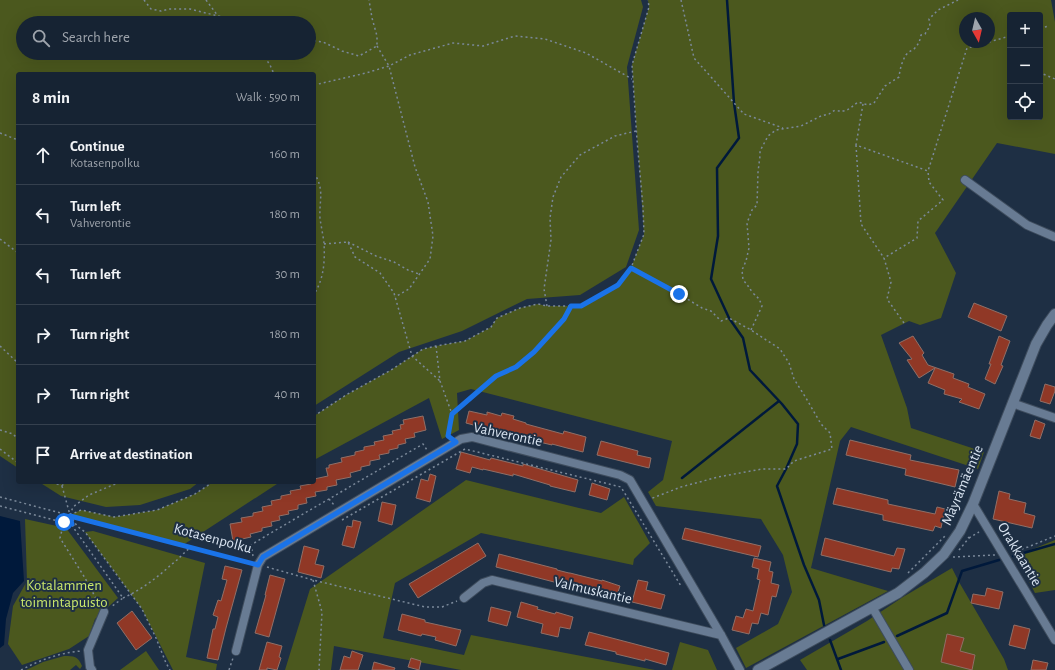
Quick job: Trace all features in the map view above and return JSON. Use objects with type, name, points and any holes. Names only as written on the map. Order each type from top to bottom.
[{"type":"street","points":[[965,180],[1027,225],[1055,237]]},
{"type":"street","name":"Mäyrämäentie","points":[[758,670],[898,593],[912,584],[944,554],[960,531],[973,504],[1036,344],[1055,314]]},
{"type":"street","points":[[1012,404],[1055,418]]},
{"type":"street","name":"Vahverontie","points":[[259,565],[263,557],[461,439],[472,437],[620,475],[630,480],[721,634],[740,670]]},
{"type":"street","name":"Orakkaantie","points":[[973,504],[1055,640]]},
{"type":"street","points":[[236,650],[259,565]]},
{"type":"street","name":"Valmuskantie","points":[[464,598],[484,583],[492,580],[721,634]]},
{"type":"street","points":[[872,608],[909,670]]},
{"type":"street","points":[[92,670],[90,668],[88,650],[104,612]]},
{"type":"path","points":[[144,0],[151,9],[161,11],[190,9],[218,16]]},
{"type":"path","points":[[206,0],[218,16]]},
{"type":"path","points":[[370,0],[372,18],[378,36],[377,46],[389,66],[415,167],[428,202],[433,236],[430,259],[409,289],[395,298]]},
{"type":"path","points":[[316,415],[346,395],[423,350],[465,341],[491,328],[497,318],[520,308],[538,304],[547,306],[581,306],[618,285],[631,268],[644,234],[632,65],[649,7],[648,0]]},
{"type":"path","points":[[681,0],[694,58],[744,114],[785,128]]},
{"type":"path","points":[[751,330],[762,306],[758,297],[743,280],[742,270],[746,261],[748,248],[747,223],[752,210],[757,204],[760,151],[768,136],[776,130],[801,126],[835,110],[842,112],[858,102],[868,105],[874,104],[884,86],[899,77],[905,56],[914,49],[920,40],[921,35],[925,34],[930,26],[929,18],[938,10],[958,0]]},
{"type":"path","points":[[1043,27],[1049,26]]},
{"type":"path","points":[[316,86],[366,73],[389,66],[410,55],[453,44],[483,46],[515,36],[545,38],[586,53],[633,80]]},
{"type":"path","points":[[995,40],[1007,37]]},
{"type":"path","points":[[316,41],[323,42],[342,51],[359,56],[377,46]]},
{"type":"path","points":[[884,258],[917,238],[918,221],[943,200],[929,182],[928,171],[967,48]]},
{"type":"path","points":[[267,60],[273,72]]},
{"type":"path","points":[[1043,74],[1055,79]]},
{"type":"path","points":[[863,104],[856,145],[861,224],[884,258],[891,282],[887,299],[904,324]]},
{"type":"path","points":[[547,306],[544,289],[551,240],[550,218],[553,197],[561,177],[580,155],[615,136],[636,131]]},
{"type":"path","points":[[0,133],[16,139]]},
{"type":"path","points":[[856,145],[928,171]]},
{"type":"path","points":[[316,176],[319,180],[322,198],[320,217],[324,244],[324,270],[316,289]]},
{"type":"path","points":[[0,239],[16,251]]},
{"type":"path","points":[[324,244],[348,242],[376,256],[394,262],[408,270],[420,274]]},
{"type":"path","points":[[348,242],[355,257],[380,274],[394,293],[412,356],[440,381]]},
{"type":"path","points":[[631,268],[702,308],[711,311],[721,321],[729,318],[780,349],[789,363],[794,379],[820,424],[830,433],[832,449],[794,461],[786,469],[762,469],[718,477],[681,487],[643,502]]},
{"type":"path","points":[[452,414],[496,376],[516,367],[534,352],[564,319],[571,306]]},
{"type":"path","points":[[0,346],[16,361]]},
{"type":"path","points":[[436,346],[440,381],[452,414],[448,436],[456,442]]},
{"type":"path","points":[[0,430],[13,434],[16,437]]},
{"type":"path","points":[[270,563],[259,565],[251,545],[423,444],[432,457]]},
{"type":"path","points":[[0,449],[16,461]]},
{"type":"path","points":[[337,523],[465,449],[621,487],[684,589]]},
{"type":"path","points":[[57,484],[62,486],[73,527],[123,598]]},
{"type":"path","points":[[70,516],[73,507],[89,495],[115,484]]},
{"type":"path","points":[[70,516],[81,510],[114,517],[157,510],[195,494],[209,484]]},
{"type":"path","name":"Kotasenpolku","points":[[0,497],[313,580],[424,607],[442,607],[464,598]]},
{"type":"path","points":[[0,506],[72,524],[85,532],[142,609],[170,670]]},
{"type":"path","points":[[70,516],[77,526]]},
{"type":"path","points":[[64,522],[60,538],[104,612],[158,576],[191,547]]},
{"type":"path","points":[[969,538],[988,528]]},
{"type":"path","points":[[904,577],[946,534]]},
{"type":"path","points":[[953,557],[1004,554],[1028,547],[1055,536]]},
{"type":"path","points":[[313,580],[322,612],[319,670]]},
{"type":"path","points":[[21,670],[38,661],[66,652],[88,650]]},
{"type":"path","points":[[229,670],[236,650]]},
{"type":"green space","points":[[0,0],[641,0],[643,7],[627,67],[639,230],[626,267],[580,295],[527,299],[462,331],[399,352],[316,405],[316,72],[16,72],[16,467],[0,456]]},
{"type":"green space","points":[[648,0],[1051,0],[1055,22],[1055,154],[997,143],[935,233],[956,273],[941,318],[920,325],[909,321],[881,335],[907,408],[911,428],[984,452],[978,469],[851,427],[840,441],[811,568],[888,591],[746,668],[736,648],[778,624],[792,592],[783,555],[761,519],[656,506],[648,492],[663,480],[672,441],[471,389],[457,393],[459,430],[442,439],[429,398],[316,459],[316,415],[423,349],[465,341],[491,327],[497,318],[520,308],[538,304],[547,306],[581,306],[618,285],[631,268],[644,234],[632,65],[649,7]]},
{"type":"green space","points":[[466,480],[601,513],[624,497],[650,543],[634,559],[633,565],[481,533],[395,583],[383,638],[464,655],[471,635],[655,670],[461,670],[334,646],[331,670],[285,670],[310,589]]},
{"type":"green space","points":[[42,484],[196,484],[190,489],[140,505],[106,507],[61,496]]},
{"type":"green space","points":[[210,484],[277,484],[183,545],[70,515],[81,510],[114,517],[157,510],[195,494]]},
{"type":"green space","name":"Kotalammen toimintapuisto","points":[[25,519],[66,528],[118,598],[95,619],[89,636],[69,649],[22,665],[8,644],[13,606],[27,581]]},
{"type":"green space","points":[[93,531],[205,563],[186,657],[217,664],[216,670],[173,670],[142,609],[85,532]]},
{"type":"green space","points":[[1055,540],[1055,590],[1035,593],[1016,556]]},
{"type":"green space","points":[[952,568],[1004,659],[1008,670],[807,670],[800,660],[867,621],[903,597]]},
{"type":"green space","points":[[680,642],[708,650],[717,670],[672,670]]},
{"type":"green space","points":[[146,651],[159,670],[120,670]]},
{"type":"green space","points":[[64,656],[77,658],[82,666],[80,669],[76,665],[70,670],[26,670],[43,662]]},
{"type":"water","points":[[0,516],[20,521],[24,581],[13,593],[6,619],[4,645],[0,648]]},
{"type":"building","points":[[974,303],[1007,316],[1001,331],[968,317]]},
{"type":"building","points":[[913,336],[924,353],[922,355],[928,365],[954,374],[953,378],[969,384],[968,387],[985,394],[979,409],[959,402],[962,399],[944,394],[945,390],[928,383],[935,368],[919,378],[907,360],[912,359],[899,343]]},
{"type":"building","points":[[999,336],[1010,341],[1001,365],[1003,366],[995,384],[985,379]]},
{"type":"building","points":[[1045,384],[1055,387],[1050,404],[1040,401]]},
{"type":"building","points":[[469,411],[487,415],[487,412],[501,416],[502,413],[514,416],[513,419],[526,424],[563,434],[564,431],[586,437],[583,452],[466,423]]},
{"type":"building","points":[[423,416],[426,430],[414,433],[415,437],[405,439],[406,443],[398,445],[398,448],[389,450],[389,453],[379,455],[380,459],[370,461],[370,465],[361,467],[361,470],[350,473],[351,477],[336,480],[337,485],[327,487],[327,490],[315,492],[316,496],[306,498],[307,503],[298,505],[298,509],[288,511],[289,514],[279,516],[280,520],[271,522],[272,526],[262,528],[262,531],[250,534],[251,537],[233,541],[230,524],[242,522],[241,518],[253,516],[253,513],[263,511],[262,507],[272,505],[271,501],[281,499],[281,496],[291,494],[290,491],[301,489],[300,486],[316,484],[316,479],[328,476],[326,468],[329,468],[329,465],[342,462],[341,458],[355,455],[355,452],[364,450],[364,447],[375,445],[374,442],[384,440],[383,436],[393,434],[392,431],[401,429],[400,425],[404,424],[403,420]]},
{"type":"building","points":[[1035,420],[1045,424],[1040,439],[1030,436]]},
{"type":"building","points":[[850,440],[911,455],[910,460],[959,470],[955,487],[905,475],[906,469],[846,455]]},
{"type":"building","points":[[601,441],[638,451],[637,455],[651,458],[649,468],[597,455]]},
{"type":"building","points":[[461,452],[490,460],[491,458],[523,466],[523,464],[578,480],[575,492],[550,486],[513,474],[513,476],[472,467],[470,473],[456,469]]},
{"type":"building","points":[[430,474],[436,476],[430,502],[416,498],[421,479],[428,481]]},
{"type":"building","points":[[592,483],[610,489],[607,500],[589,495]]},
{"type":"building","points":[[837,488],[888,500],[888,504],[935,514],[937,507],[945,509],[941,528],[935,526],[933,531],[883,520],[883,515],[833,504]]},
{"type":"building","points":[[999,491],[1010,494],[1009,499],[1026,503],[1024,513],[1035,516],[1032,528],[993,519]]},
{"type":"building","points":[[382,502],[396,505],[392,525],[378,521]]},
{"type":"building","points":[[353,520],[361,522],[354,548],[342,545],[347,526],[352,527]]},
{"type":"building","points":[[685,528],[761,546],[758,557],[682,539]]},
{"type":"building","points":[[825,538],[894,556],[897,548],[905,549],[899,569],[892,568],[891,572],[821,555]]},
{"type":"building","points":[[478,543],[486,556],[418,598],[409,584]]},
{"type":"building","points":[[304,546],[319,550],[315,564],[324,566],[321,578],[298,572]]},
{"type":"building","points":[[499,554],[620,586],[616,598],[496,567]]},
{"type":"building","points":[[754,558],[771,562],[769,571],[773,572],[771,583],[779,585],[776,597],[772,596],[768,615],[761,613],[758,624],[752,623],[749,634],[732,630],[736,616],[743,618],[746,609],[753,611],[760,580],[757,579],[759,569],[752,567]]},
{"type":"building","points":[[225,566],[242,570],[218,660],[207,658],[213,629],[215,629],[218,617],[213,615],[218,600],[221,601],[227,580],[222,579]]},
{"type":"building","points":[[270,575],[285,579],[269,637],[255,633]]},
{"type":"building","points":[[638,580],[648,582],[646,590],[665,595],[661,609],[632,602]]},
{"type":"building","points":[[987,588],[1003,592],[999,609],[971,603],[973,594],[985,596]]},
{"type":"building","points":[[521,602],[538,607],[537,609],[573,617],[570,629],[560,627],[558,637],[541,633],[543,624],[517,617]]},
{"type":"building","points":[[491,607],[511,612],[507,626],[488,621]]},
{"type":"building","points":[[132,611],[152,638],[136,650],[117,623]]},
{"type":"building","points":[[402,614],[425,620],[425,622],[461,630],[456,646],[435,640],[436,637],[422,634],[421,636],[398,630]]},
{"type":"building","points":[[1014,625],[1030,629],[1025,649],[1009,645]]},
{"type":"building","points":[[589,632],[669,653],[666,665],[645,659],[645,661],[616,654],[616,652],[585,645]]},
{"type":"building","points":[[947,634],[964,638],[960,651],[975,655],[972,670],[941,662]]},
{"type":"building","points":[[267,642],[282,646],[279,657],[281,658],[277,670],[267,668],[267,670],[259,670]]},
{"type":"building","points":[[352,651],[363,655],[358,670],[340,670],[344,656],[350,658]]},
{"type":"building","points":[[411,658],[421,661],[419,670],[408,667]]},
{"type":"building","points":[[1033,660],[1048,663],[1046,670],[1031,670]]},
{"type":"building","points":[[374,662],[395,668],[394,670],[372,670]]},
{"type":"waterway","points":[[727,0],[734,103],[739,138],[717,168],[718,236],[711,279],[729,318],[743,338],[750,370],[782,404],[798,424],[797,444],[777,486],[804,565],[819,600],[824,625]]},
{"type":"waterway","points":[[682,478],[779,401]]},
{"type":"waterway","points":[[1013,556],[1055,544]]},
{"type":"waterway","points":[[897,636],[947,613],[962,571],[999,560]]},
{"type":"waterway","points":[[830,640],[841,670]]},
{"type":"waterway","points":[[838,659],[884,642]]},
{"type":"route","points":[[64,522],[72,524],[70,516],[258,565],[263,557],[456,442],[448,436],[452,414],[496,376],[516,367],[534,352],[564,319],[571,306],[581,306],[618,285],[631,268],[679,294]]}]
